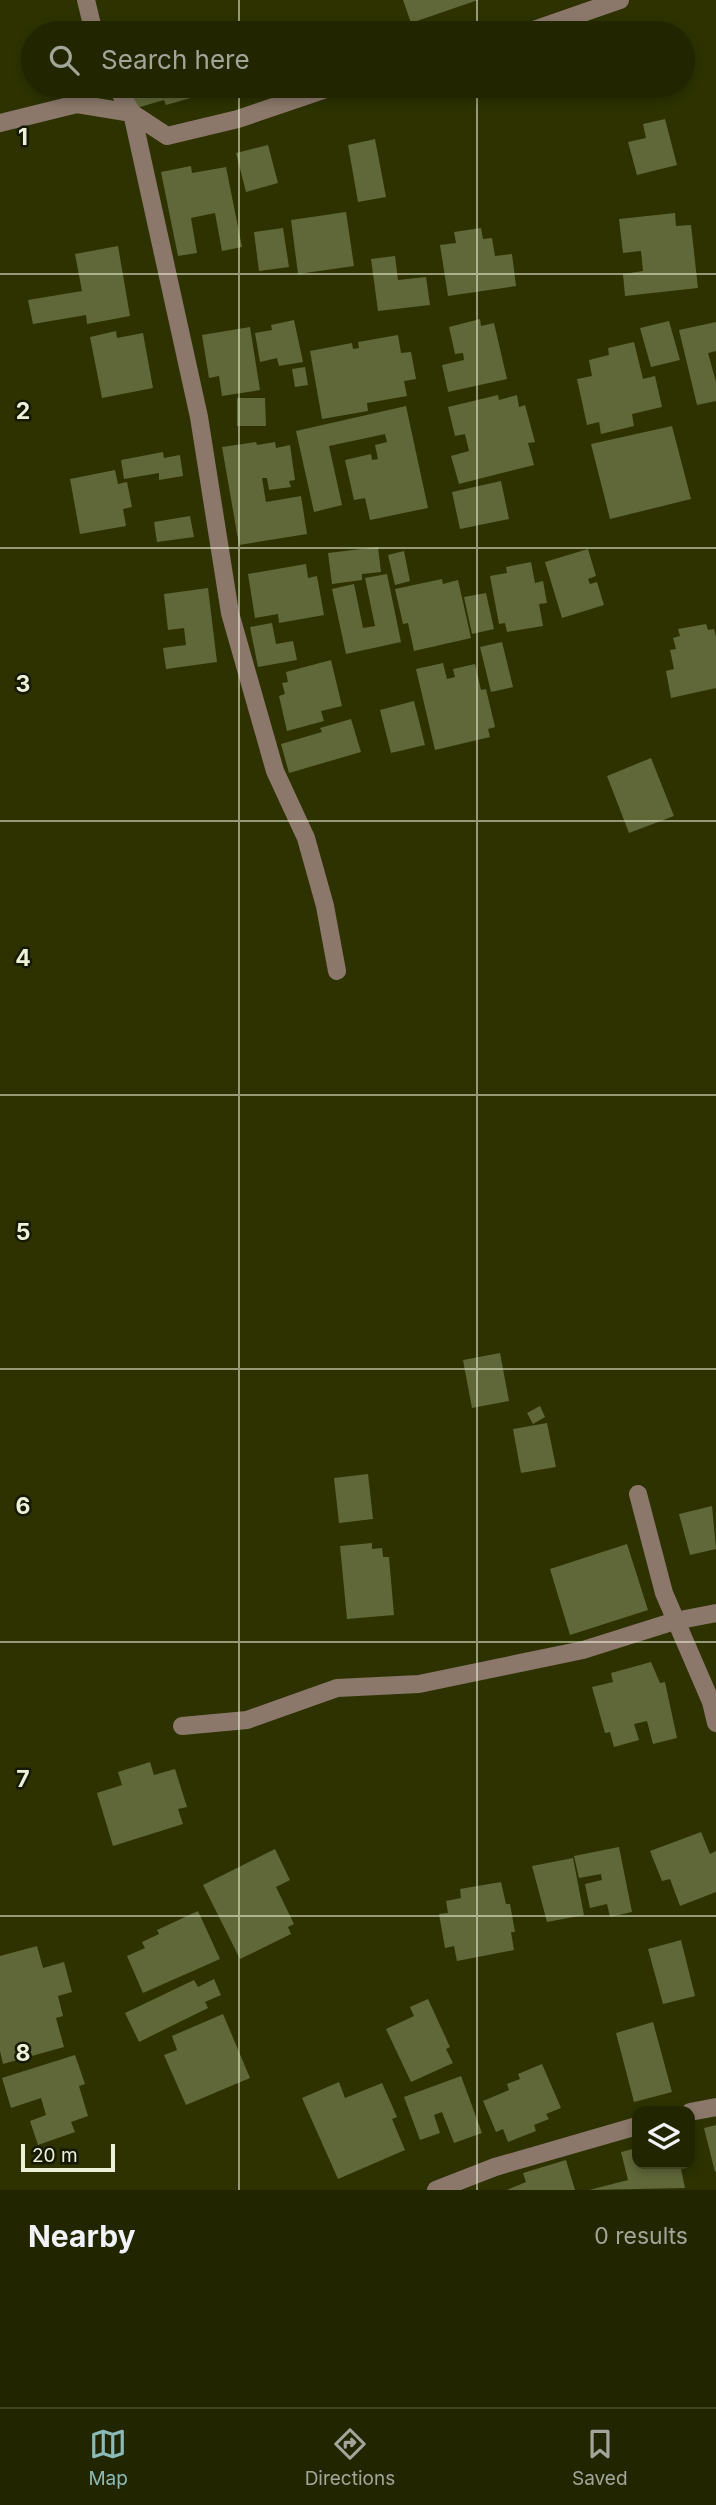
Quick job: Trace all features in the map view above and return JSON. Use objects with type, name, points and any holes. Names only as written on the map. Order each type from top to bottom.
[{"type":"street","points":[[86,0],[91,21]]},
{"type":"street","points":[[560,21],[620,0]]},
{"type":"street","points":[[123,98],[132,113],[199,417],[230,613],[275,771],[306,838],[325,906],[337,971]]},
{"type":"street","points":[[0,123],[77,104],[132,113],[167,136],[238,119],[300,98]]},
{"type":"street","points":[[638,1494],[664,1593],[711,1702],[716,1723]]},
{"type":"street","points":[[181,1726],[247,1720],[337,1688],[419,1684],[583,1650],[675,1621],[716,1613]]},
{"type":"street","points":[[695,2111],[716,2107]]},
{"type":"street","points":[[436,2190],[495,2167],[632,2127]]},
{"type":"building","points":[[403,0],[478,0],[417,21],[410,21]]},
{"type":"building","points":[[130,98],[190,98],[166,105],[164,100],[133,109]]},
{"type":"building","points":[[665,119],[677,165],[637,175],[628,142],[646,138],[643,124]]},
{"type":"building","points":[[375,139],[386,197],[358,202],[348,145]]},
{"type":"building","points":[[268,145],[278,183],[246,192],[236,153]]},
{"type":"building","points":[[191,166],[192,173],[226,167],[242,247],[222,251],[215,213],[191,218],[197,253],[178,256],[161,172]]},
{"type":"building","points":[[346,212],[354,266],[298,274],[291,220]]},
{"type":"building","points":[[675,213],[676,226],[691,225],[698,288],[625,296],[623,274],[643,271],[641,251],[623,253],[619,219]]},
{"type":"building","points":[[283,228],[289,267],[259,271],[254,232]]},
{"type":"building","points":[[481,228],[483,239],[492,238],[495,256],[512,254],[516,286],[448,296],[440,245],[456,243],[454,232]]},
{"type":"building","points":[[118,246],[130,316],[87,324],[86,315],[33,324],[28,300],[82,291],[75,254]]},
{"type":"building","points":[[395,256],[398,280],[426,277],[430,305],[378,311],[371,259]]},
{"type":"building","points":[[480,319],[481,326],[494,323],[507,379],[448,392],[442,365],[464,360],[463,353],[455,354],[449,327]]},
{"type":"building","points":[[294,320],[303,362],[279,366],[277,358],[260,362],[255,333],[272,330],[271,325]]},
{"type":"building","points":[[669,321],[680,360],[651,367],[640,328]]},
{"type":"building","points":[[716,322],[716,351],[708,353],[716,382],[716,401],[697,405],[679,330]]},
{"type":"building","points":[[250,327],[260,390],[222,396],[219,376],[209,378],[202,335]]},
{"type":"building","points":[[116,331],[117,338],[143,333],[153,388],[102,398],[90,337]]},
{"type":"building","points":[[398,335],[401,353],[411,352],[416,379],[404,381],[407,396],[367,403],[368,411],[322,419],[310,351],[352,343],[353,349],[359,348],[358,342]]},
{"type":"building","points":[[634,342],[643,379],[655,376],[662,407],[632,414],[634,426],[601,434],[599,422],[587,425],[577,379],[592,376],[589,360],[609,355],[608,348]]},
{"type":"building","points":[[305,367],[308,385],[295,387],[292,369]]},
{"type":"building","points":[[498,395],[499,400],[517,395],[519,407],[525,405],[535,442],[528,443],[534,465],[459,484],[451,456],[469,451],[465,434],[455,436],[448,407]]},
{"type":"building","points":[[237,398],[265,398],[266,426],[237,426]]},
{"type":"building","points":[[406,406],[428,508],[370,520],[365,498],[354,500],[345,460],[371,454],[372,460],[378,459],[375,445],[387,442],[385,434],[329,446],[342,505],[314,512],[296,431]]},
{"type":"building","points":[[672,426],[691,499],[610,519],[591,444]]},
{"type":"building","points":[[256,442],[257,445],[275,442],[276,448],[290,445],[295,480],[289,481],[291,487],[269,490],[267,478],[262,478],[266,502],[301,496],[307,534],[239,545],[222,447]]},
{"type":"building","points":[[163,452],[164,458],[180,455],[183,476],[159,480],[159,473],[124,479],[121,460]]},
{"type":"building","points":[[115,470],[118,484],[127,482],[132,507],[123,509],[126,526],[80,534],[70,479]]},
{"type":"building","points":[[501,481],[509,519],[460,529],[452,492]]},
{"type":"building","points":[[190,516],[194,537],[157,542],[154,522]]},
{"type":"building","points":[[378,547],[381,572],[362,574],[362,580],[332,584],[328,553]]},
{"type":"building","points":[[588,549],[596,576],[588,579],[590,584],[597,582],[604,605],[562,618],[545,562]]},
{"type":"building","points":[[404,551],[410,581],[395,585],[388,555]]},
{"type":"building","points":[[531,562],[535,583],[543,581],[547,603],[539,604],[543,626],[507,632],[505,623],[499,624],[490,576],[507,573],[506,567]]},
{"type":"building","points":[[306,564],[308,578],[317,576],[324,615],[279,623],[278,614],[255,618],[248,574]]},
{"type":"building","points":[[387,574],[401,642],[346,654],[332,589],[354,584],[363,628],[375,626],[365,578]]},
{"type":"building","points":[[442,579],[443,584],[458,580],[471,638],[414,651],[408,623],[403,624],[395,589]]},
{"type":"building","points":[[208,588],[217,662],[166,669],[163,648],[186,645],[184,628],[168,630],[164,594]]},
{"type":"building","points":[[486,593],[494,629],[472,634],[464,597]]},
{"type":"building","points":[[272,623],[276,644],[293,641],[297,660],[258,667],[250,627]]},
{"type":"building","points":[[706,624],[708,630],[714,629],[716,637],[716,688],[671,698],[666,671],[674,669],[670,650],[676,649],[673,638],[680,636],[678,629]]},
{"type":"building","points":[[502,642],[513,687],[491,692],[480,647]]},
{"type":"building","points":[[331,660],[342,706],[321,711],[324,721],[287,731],[279,696],[285,694],[282,683],[288,682],[286,672]]},
{"type":"building","points":[[443,663],[447,679],[455,677],[453,669],[475,664],[481,690],[486,689],[495,727],[488,729],[490,737],[435,750],[416,669]]},
{"type":"building","points":[[414,701],[425,745],[391,753],[380,710]]},
{"type":"building","points":[[351,719],[361,752],[289,773],[281,744],[322,732],[320,728]]},
{"type":"building","points":[[651,758],[674,816],[629,833],[607,776]]},
{"type":"building","points":[[500,1353],[509,1401],[472,1408],[463,1360]]},
{"type":"building","points":[[540,1406],[545,1417],[533,1424],[527,1413]]},
{"type":"building","points":[[547,1423],[556,1467],[521,1473],[513,1429]]},
{"type":"building","points":[[368,1474],[373,1519],[339,1523],[334,1478]]},
{"type":"building","points":[[712,1506],[716,1549],[690,1555],[679,1514]]},
{"type":"building","points":[[372,1543],[372,1549],[382,1548],[383,1557],[389,1557],[394,1615],[347,1619],[340,1546]]},
{"type":"building","points":[[627,1544],[648,1610],[570,1635],[550,1569]]},
{"type":"building","points":[[651,1662],[660,1683],[665,1682],[677,1738],[653,1744],[647,1721],[634,1724],[639,1740],[614,1747],[610,1732],[605,1733],[592,1687],[613,1682],[611,1673]]},
{"type":"building","points":[[150,1762],[154,1775],[175,1769],[187,1807],[178,1809],[183,1824],[113,1846],[97,1793],[122,1785],[118,1772]]},
{"type":"building","points":[[701,1832],[710,1854],[716,1851],[716,1892],[680,1906],[670,1879],[662,1881],[650,1851]]},
{"type":"building","points":[[619,1847],[632,1912],[610,1917],[607,1904],[590,1908],[585,1884],[602,1880],[601,1874],[579,1878],[574,1856]]},
{"type":"building","points":[[275,1849],[290,1880],[276,1887],[294,1924],[288,1927],[291,1934],[240,1959],[203,1885]]},
{"type":"building","points":[[573,1858],[584,1915],[547,1922],[532,1866]]},
{"type":"building","points":[[501,1882],[506,1904],[510,1904],[515,1932],[511,1932],[514,1950],[457,1961],[454,1946],[445,1948],[439,1914],[448,1913],[446,1901],[461,1898],[460,1889]]},
{"type":"building","points":[[198,1911],[220,1959],[143,1993],[127,1956],[145,1948],[142,1942],[159,1934],[157,1930]]},
{"type":"building","points":[[681,1940],[695,1996],[663,2004],[648,1949]]},
{"type":"building","points":[[37,1946],[43,1968],[64,1962],[72,1992],[58,1996],[63,2016],[56,2018],[64,2047],[3,2064],[0,2051],[0,1956]]},
{"type":"building","points":[[214,1979],[221,1995],[205,2002],[208,2008],[139,2042],[125,2013],[194,1980],[198,1987]]},
{"type":"building","points":[[428,1999],[450,2047],[446,2049],[453,2063],[411,2082],[386,2029],[414,2016],[410,2007]]},
{"type":"building","points":[[223,2014],[250,2078],[186,2105],[164,2055],[177,2050],[172,2036]]},
{"type":"building","points":[[653,2022],[672,2092],[634,2102],[616,2033]]},
{"type":"building","points":[[75,2055],[85,2084],[79,2086],[88,2116],[71,2122],[75,2132],[38,2145],[30,2121],[46,2115],[41,2098],[11,2108],[2,2078]]},
{"type":"building","points":[[542,2064],[561,2108],[546,2114],[549,2119],[534,2125],[536,2131],[508,2142],[503,2129],[496,2132],[483,2101],[509,2090],[507,2084],[520,2079],[518,2074]]},
{"type":"building","points":[[461,2076],[482,2133],[454,2143],[442,2112],[434,2115],[440,2133],[420,2140],[404,2097]]},
{"type":"building","points":[[339,2082],[345,2098],[382,2083],[397,2117],[392,2119],[405,2150],[338,2179],[302,2098]]},
{"type":"building","points":[[716,2125],[716,2171],[715,2172],[704,2128]]},
{"type":"building","points":[[632,2149],[632,2169],[681,2169],[685,2188],[589,2190],[628,2180],[621,2152]]},
{"type":"building","points":[[566,2160],[575,2190],[507,2190],[526,2182],[523,2173]]}]
